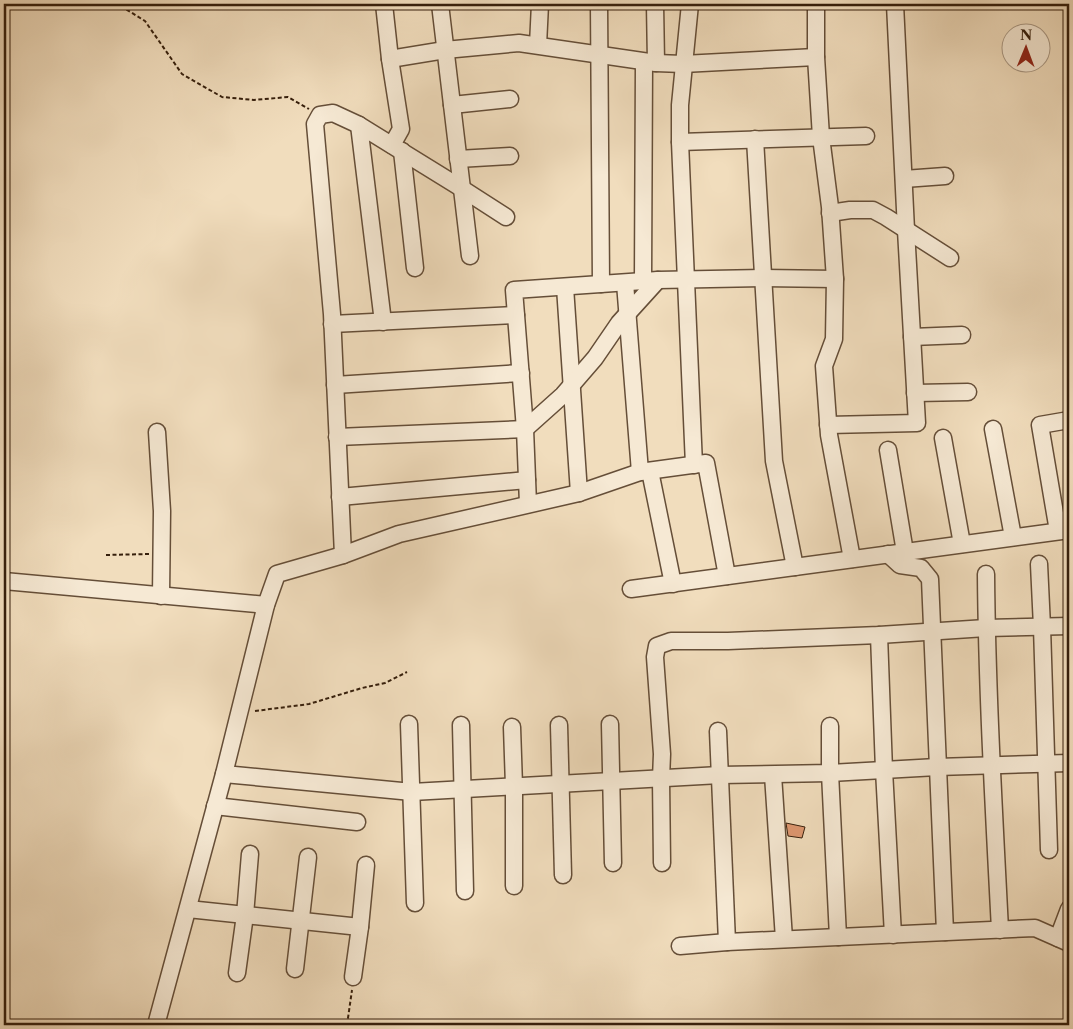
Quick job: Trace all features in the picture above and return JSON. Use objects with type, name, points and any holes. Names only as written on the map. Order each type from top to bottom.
[{"type":"street","points":[[384,4],[401,129],[397,148],[415,268]]},
{"type":"street","points":[[440,4],[470,256]]},
{"type":"street","points":[[538,45],[540,4]]},
{"type":"street","points":[[599,4],[600,284]]},
{"type":"street","points":[[337,437],[526,429],[563,395],[595,358],[619,323],[628,314],[650,281],[650,62],[655,4]]},
{"type":"street","points":[[690,4],[680,105],[680,142],[694,465]]},
{"type":"street","points":[[816,4],[816,57],[821,137],[835,279],[834,339],[824,366],[829,435],[852,559]]},
{"type":"street","points":[[828,425],[917,423],[895,4]]},
{"type":"street","points":[[390,59],[445,50],[519,43],[650,62],[683,64],[816,57]]},
{"type":"street","points":[[452,105],[510,99]]},
{"type":"street","points":[[342,555],[332,324],[316,124],[320,115],[333,113],[359,125],[506,216]]},
{"type":"street","points":[[359,125],[383,322]]},
{"type":"street","points":[[680,142],[866,136]]},
{"type":"street","points":[[755,139],[774,461],[796,567]]},
{"type":"street","points":[[458,159],[510,156]]},
{"type":"street","points":[[904,178],[944,176]]},
{"type":"street","points":[[830,213],[850,210],[872,210],[950,258]]},
{"type":"street","points":[[528,504],[526,429],[514,290],[650,281],[763,278],[835,279]]},
{"type":"street","points":[[625,282],[645,472],[673,584]]},
{"type":"street","points":[[565,287],[579,493]]},
{"type":"street","points":[[332,324],[516,315]]},
{"type":"street","points":[[912,337],[962,336]]},
{"type":"street","points":[[335,385],[521,374]]},
{"type":"street","points":[[915,393],[968,392]]},
{"type":"street","points":[[631,589],[1064,530],[1040,425],[1069,420]]},
{"type":"street","points":[[993,430],[1013,537]]},
{"type":"street","points":[[157,432],[162,511],[161,596]]},
{"type":"street","points":[[943,438],[962,544]]},
{"type":"street","points":[[888,450],[904,552]]},
{"type":"street","points":[[156,1025],[224,774],[266,606],[277,574],[342,555],[399,534],[579,493],[645,472],[706,463],[727,576]]},
{"type":"street","points":[[340,497],[527,480]]},
{"type":"street","points":[[888,554],[900,565],[921,568],[930,579],[945,932]]},
{"type":"street","points":[[1038,564],[1042,627],[1049,850]]},
{"type":"street","points":[[986,574],[991,766],[1000,930]]},
{"type":"street","points":[[4,581],[266,606]]},
{"type":"street","points":[[662,862],[662,754],[655,657],[657,646],[671,641],[728,641],[879,635],[932,630],[1069,626]]},
{"type":"street","points":[[879,635],[893,935]]},
{"type":"street","points":[[409,724],[415,903]]},
{"type":"street","points":[[610,724],[614,863]]},
{"type":"street","points":[[461,725],[465,891]]},
{"type":"street","points":[[559,725],[564,875]]},
{"type":"street","points":[[830,726],[830,773],[838,937]]},
{"type":"street","points":[[512,727],[514,886]]},
{"type":"street","points":[[718,731],[727,942]]},
{"type":"street","points":[[224,774],[412,792],[720,775],[773,775],[1069,763]]},
{"type":"street","points":[[773,775],[784,939]]},
{"type":"street","points":[[215,806],[357,822]]},
{"type":"street","points":[[238,973],[250,854]]},
{"type":"street","points":[[295,969],[308,857]]},
{"type":"street","points":[[353,977],[366,865]]},
{"type":"street","points":[[188,910],[360,927]]},
{"type":"street","points":[[680,946],[784,939],[1035,928],[1064,941],[1069,910]]},
{"type":"path","points":[[4,5],[70,6],[108,4],[124,8],[145,21],[182,74],[222,97],[254,100],[288,97],[320,115]]},
{"type":"path","points":[[106,555],[162,554]]},
{"type":"path","points":[[240,713],[309,704],[385,683],[407,672]]},
{"type":"path","points":[[347,1025],[353,977]]},
{"type":"building","points":[[786,823],[805,827],[802,838],[788,836]]}]
